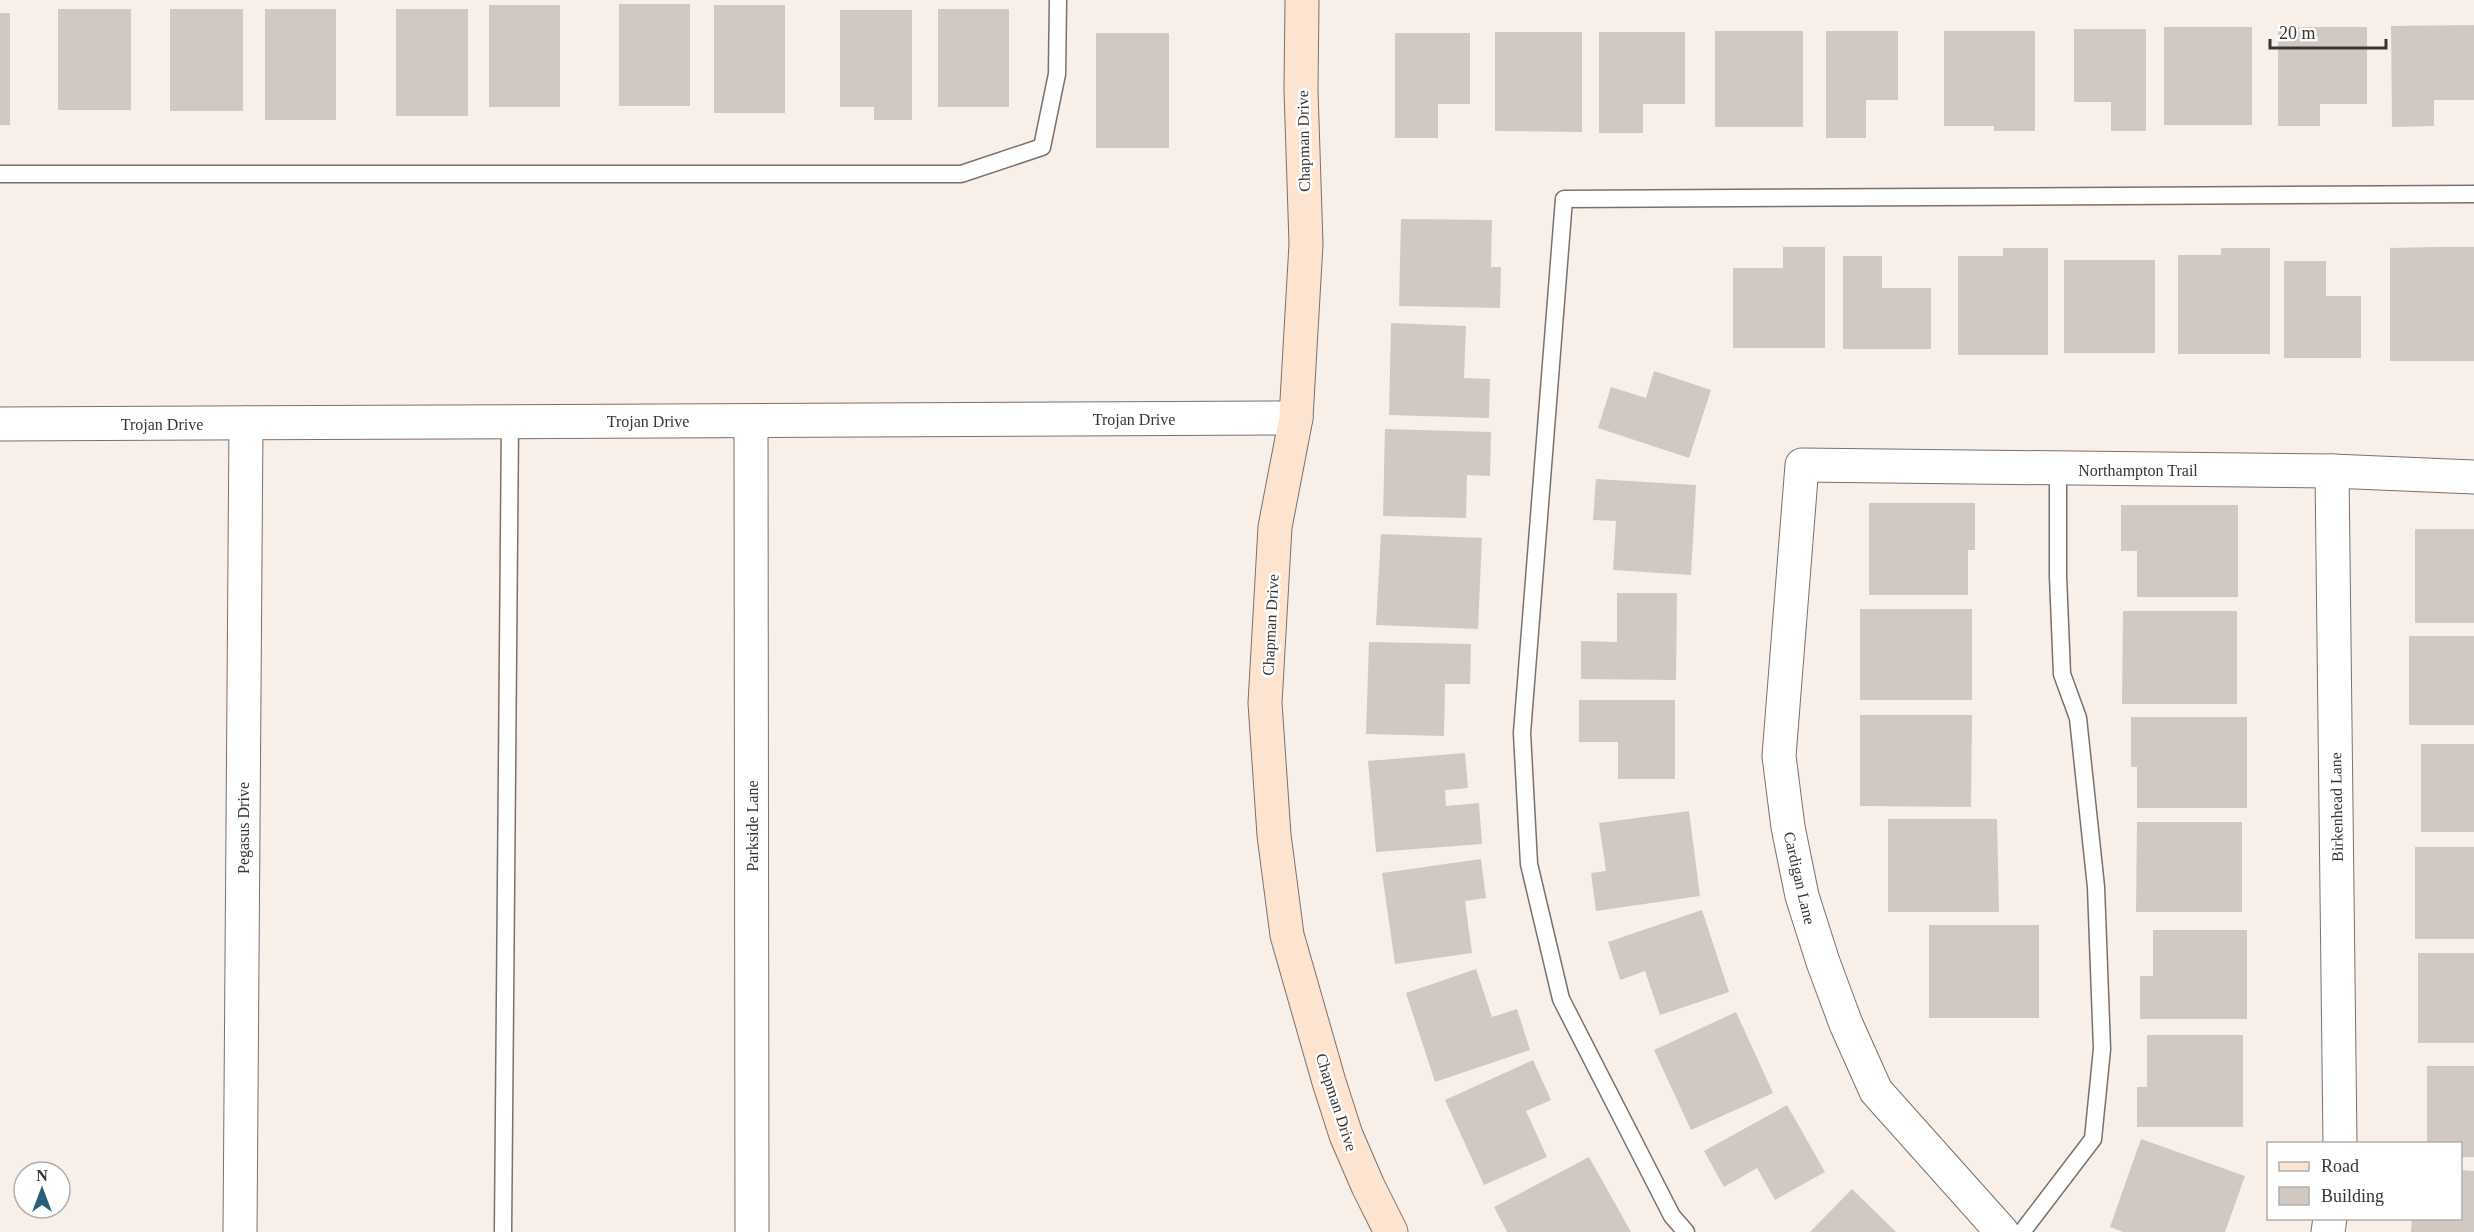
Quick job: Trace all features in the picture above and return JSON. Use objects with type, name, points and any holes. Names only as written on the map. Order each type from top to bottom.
[{"type":"street","name":"Chapman Drive","points":[[1302,0],[1301,90],[1306,244],[1296,418],[1275,526],[1266,691],[1274,835],[1287,935],[1329,1082],[1346,1135],[1391,1232]]},
{"type":"street","name":"Trojan Drive","points":[[0,424],[1296,418]]},
{"type":"street","name":"Parkside Lane","points":[[751,421],[752,1232]]},
{"type":"street","name":"Pegasus Drive","points":[[240,1232],[246,423]]},
{"type":"street","name":"Northampton Trail","points":[[1802,465],[2058,470],[2332,471],[2474,477]]},
{"type":"street","name":"Cardigan Lane","points":[[1802,465],[1779,756],[1788,827],[1802,896],[1846,1024],[1876,1091],[2002,1232]]},
{"type":"street","name":"Birkenhead Lane","points":[[2332,471],[2340,1142]]},
{"type":"lane","points":[[0,174],[961,174],[1042,147],[1057,74],[1058,0]]},
{"type":"lane","points":[[1686,1232],[1672,1216],[1561,999],[1529,864],[1522,733],[1564,199],[2474,194]]},
{"type":"lane","points":[[503,1232],[510,422]]},
{"type":"lane","points":[[2022,1232],[2093,1139],[2102,1049],[2096,887],[2079,718],[2062,674],[2058,576],[2058,470]]},
{"type":"building","points":[[619,4],[690,4],[690,106],[619,106]]},
{"type":"building","points":[[489,5],[560,5],[560,107],[489,107]]},
{"type":"building","points":[[714,5],[785,5],[785,113],[714,113]]},
{"type":"building","points":[[58,9],[131,9],[131,110],[58,110]]},
{"type":"building","points":[[170,9],[243,9],[243,111],[170,111]]},
{"type":"building","points":[[265,9],[336,9],[336,120],[265,120]]},
{"type":"building","points":[[396,9],[468,9],[468,116],[396,116]]},
{"type":"building","points":[[938,9],[1009,9],[1009,107],[938,107]]},
{"type":"building","points":[[840,10],[912,10],[912,120],[874,120],[874,107],[840,107]]},
{"type":"building","points":[[0,13],[10,13],[10,125],[0,125]]},
{"type":"building","points":[[2474,25],[2474,100],[2434,100],[2434,126],[2392,127],[2391,26]]},
{"type":"building","points":[[2164,27],[2252,27],[2252,125],[2164,125]]},
{"type":"building","points":[[2278,27],[2367,27],[2367,104],[2320,104],[2320,126],[2278,126]]},
{"type":"building","points":[[2074,29],[2146,29],[2146,131],[2111,131],[2111,102],[2074,102]]},
{"type":"building","points":[[1715,31],[1803,31],[1803,127],[1715,127]]},
{"type":"building","points":[[1826,31],[1898,31],[1898,100],[1866,100],[1866,138],[1826,138]]},
{"type":"building","points":[[1944,31],[2035,31],[2035,131],[1994,131],[1994,126],[1944,126]]},
{"type":"building","points":[[1495,32],[1582,32],[1582,132],[1495,131]]},
{"type":"building","points":[[1599,32],[1685,32],[1685,104],[1643,104],[1643,133],[1599,133]]},
{"type":"building","points":[[1096,33],[1169,33],[1169,148],[1096,148]]},
{"type":"building","points":[[1395,33],[1470,33],[1470,104],[1438,104],[1438,138],[1395,138]]},
{"type":"building","points":[[1401,219],[1492,220],[1491,267],[1501,267],[1500,308],[1399,306]]},
{"type":"building","points":[[1783,247],[1825,247],[1825,348],[1733,348],[1733,268],[1783,268]]},
{"type":"building","points":[[2474,247],[2474,361],[2390,361],[2390,248]]},
{"type":"building","points":[[2003,248],[2048,248],[2048,355],[1958,355],[1958,256],[2003,256]]},
{"type":"building","points":[[2221,248],[2270,248],[2270,354],[2178,354],[2178,255],[2221,255]]},
{"type":"building","points":[[1843,256],[1882,256],[1882,288],[1931,288],[1931,349],[1843,349]]},
{"type":"building","points":[[2064,260],[2155,260],[2155,353],[2064,353]]},
{"type":"building","points":[[2284,261],[2326,261],[2326,296],[2361,296],[2361,358],[2284,358]]},
{"type":"building","points":[[1391,323],[1466,326],[1464,378],[1490,379],[1489,418],[1389,415]]},
{"type":"building","points":[[1654,371],[1711,390],[1689,458],[1598,428],[1611,387],[1646,398]]},
{"type":"building","points":[[1385,429],[1491,432],[1490,476],[1467,475],[1466,518],[1383,516]]},
{"type":"building","points":[[1596,479],[1696,485],[1691,575],[1613,570],[1616,521],[1593,520]]},
{"type":"building","points":[[1869,503],[1975,503],[1975,550],[1968,550],[1968,595],[1869,595]]},
{"type":"building","points":[[2121,505],[2238,505],[2238,597],[2137,597],[2137,551],[2121,551]]},
{"type":"building","points":[[2415,529],[2474,529],[2474,623],[2415,623]]},
{"type":"building","points":[[1381,534],[1482,538],[1478,629],[1376,625]]},
{"type":"building","points":[[1617,593],[1677,593],[1676,680],[1581,679],[1581,641],[1617,642]]},
{"type":"building","points":[[1860,609],[1972,609],[1972,700],[1860,700]]},
{"type":"building","points":[[2123,611],[2237,611],[2237,704],[2122,704]]},
{"type":"building","points":[[2409,636],[2474,636],[2474,725],[2409,725]]},
{"type":"building","points":[[1369,642],[1471,644],[1470,684],[1445,684],[1444,736],[1366,734]]},
{"type":"building","points":[[1579,700],[1675,700],[1675,779],[1618,779],[1618,742],[1579,742]]},
{"type":"building","points":[[1860,715],[1972,715],[1971,807],[1860,806]]},
{"type":"building","points":[[2131,717],[2247,717],[2247,808],[2137,808],[2137,767],[2131,767]]},
{"type":"building","points":[[2421,744],[2474,744],[2474,832],[2421,832]]},
{"type":"building","points":[[1465,753],[1468,788],[1445,790],[1446,806],[1479,803],[1482,844],[1376,852],[1368,761]]},
{"type":"building","points":[[1689,811],[1700,896],[1596,911],[1591,873],[1606,871],[1599,823]]},
{"type":"building","points":[[1888,819],[1997,819],[1999,912],[1888,912]]},
{"type":"building","points":[[2137,822],[2242,822],[2242,912],[2136,912]]},
{"type":"building","points":[[2415,847],[2474,847],[2474,939],[2415,939]]},
{"type":"building","points":[[1481,859],[1486,898],[1465,901],[1472,953],[1395,964],[1382,873]]},
{"type":"building","points":[[1702,910],[1729,992],[1660,1015],[1645,971],[1620,980],[1608,942]]},
{"type":"building","points":[[1929,925],[2039,925],[2039,1018],[1929,1018]]},
{"type":"building","points":[[2153,930],[2247,930],[2247,1019],[2140,1019],[2140,976],[2153,976]]},
{"type":"building","points":[[2418,953],[2474,953],[2474,1043],[2418,1043]]},
{"type":"building","points":[[1476,969],[1492,1017],[1517,1009],[1530,1050],[1435,1082],[1406,993]]},
{"type":"building","points":[[1736,1012],[1773,1093],[1691,1130],[1654,1050]]},
{"type":"building","points":[[2147,1035],[2243,1035],[2243,1127],[2137,1127],[2137,1087],[2147,1087]]},
{"type":"building","points":[[1533,1060],[1551,1100],[1526,1111],[1547,1157],[1484,1185],[1445,1100]]},
{"type":"building","points":[[2427,1066],[2474,1066],[2474,1157],[2462,1157],[2462,1142],[2427,1142]]},
{"type":"building","points":[[1787,1105],[1825,1172],[1775,1200],[1757,1168],[1724,1187],[1704,1151]]},
{"type":"building","points":[[2141,1139],[2245,1176],[2225,1232],[2123,1232],[2110,1227]]},
{"type":"building","points":[[1589,1157],[1631,1232],[1507,1232],[1494,1207]]},
{"type":"building","points":[[2462,1170],[2474,1171],[2474,1232],[2411,1232],[2412,1220],[2462,1220]]},
{"type":"building","points":[[1852,1189],[1896,1232],[1810,1232]]}]
